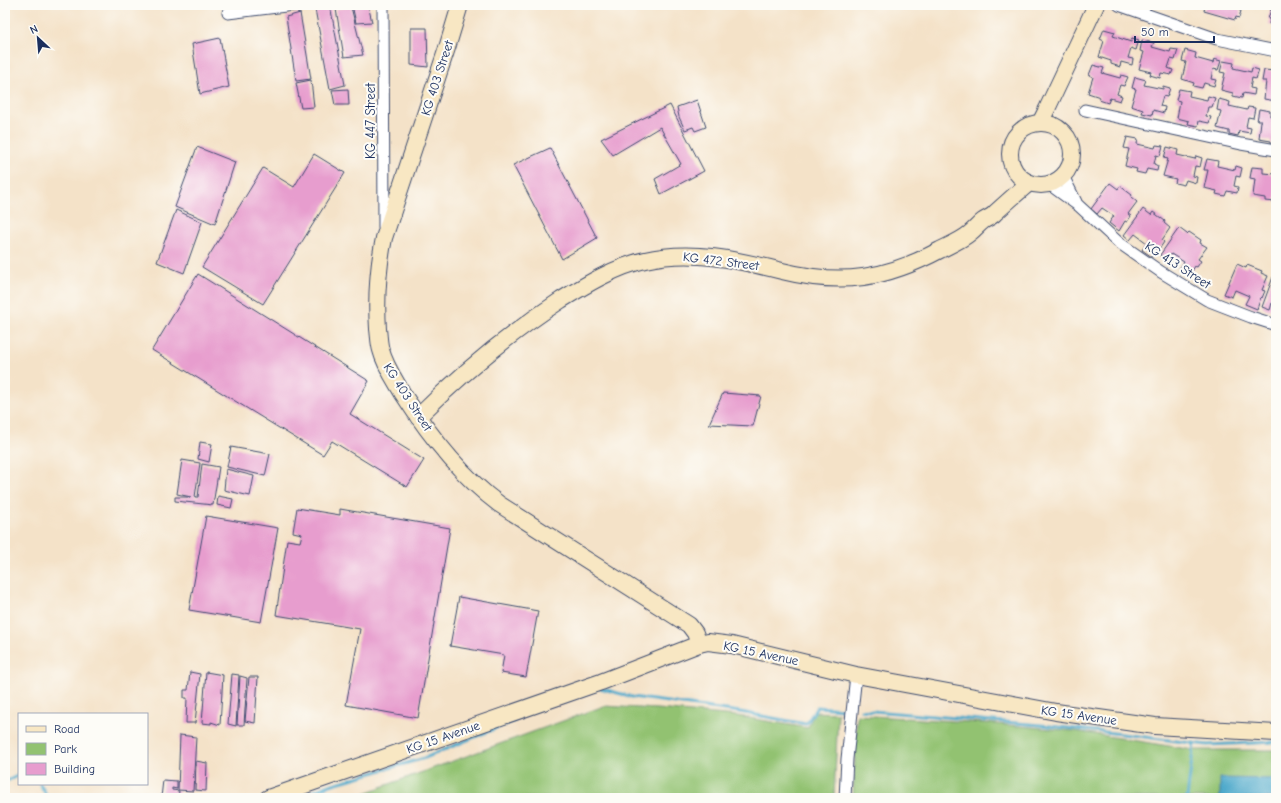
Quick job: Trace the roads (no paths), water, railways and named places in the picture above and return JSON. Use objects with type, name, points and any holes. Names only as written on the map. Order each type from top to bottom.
[{"type":"main road","name":"KG 403 Street","points":[[460,5],[448,48],[384,238],[381,256],[377,314],[380,349],[384,360],[418,417],[467,477],[481,491],[688,625],[692,628],[699,644]]},
{"type":"main road","points":[[1040,123],[1096,5]]},
{"type":"main road","points":[[1051,102],[1057,127]]},
{"type":"main road","points":[[1040,123],[1050,124],[1057,127],[1064,132],[1071,146],[1071,162],[1063,176],[1056,181],[1040,185],[1029,183],[1015,172],[1010,162],[1009,154],[1014,138],[1026,127],[1040,123]]},
{"type":"main road","points":[[1006,203],[1015,172]]},
{"type":"main road","name":"KG 472 Street","points":[[418,417],[441,394],[490,351],[542,312],[602,276],[624,266],[658,257],[699,255],[754,264],[802,276],[837,280],[855,279],[897,269],[935,253],[970,234],[1029,183]]},
{"type":"main road","name":"KG 15 Avenue","points":[[268,798],[601,682],[699,644],[708,642],[732,646],[856,675],[1008,704],[1155,726],[1203,730],[1276,733]]},
{"type":"street","points":[[228,13],[294,5]]},
{"type":"street","name":"KG 447 Street","points":[[383,5],[384,238]]},
{"type":"street","points":[[1119,5],[1217,39],[1276,51]]},
{"type":"street","points":[[1085,110],[1241,144],[1276,150]]},
{"type":"street","name":"KG 413 Street","points":[[1063,176],[1078,206]]},
{"type":"street","name":"KG 413 Street","points":[[1048,184],[1078,206],[1118,242],[1161,272],[1207,300],[1276,325]]},
{"type":"street","points":[[845,798],[847,759],[856,675]]},
{"type":"water","points":[[1220,778],[1276,779],[1276,798],[1220,798]]},
{"type":"waterway","points":[[600,688],[632,697],[740,712],[806,724],[817,707],[844,709]]},
{"type":"waterway","points":[[861,710],[1041,725],[1207,745],[1276,742]]},
{"type":"waterway","points":[[295,798],[333,784],[425,758],[515,720]]},
{"type":"waterway","points":[[1187,798],[1194,743]]},
{"type":"waterway","points":[[5,782],[18,776]]},
{"type":"waterway","points":[[41,785],[48,798]]}]
